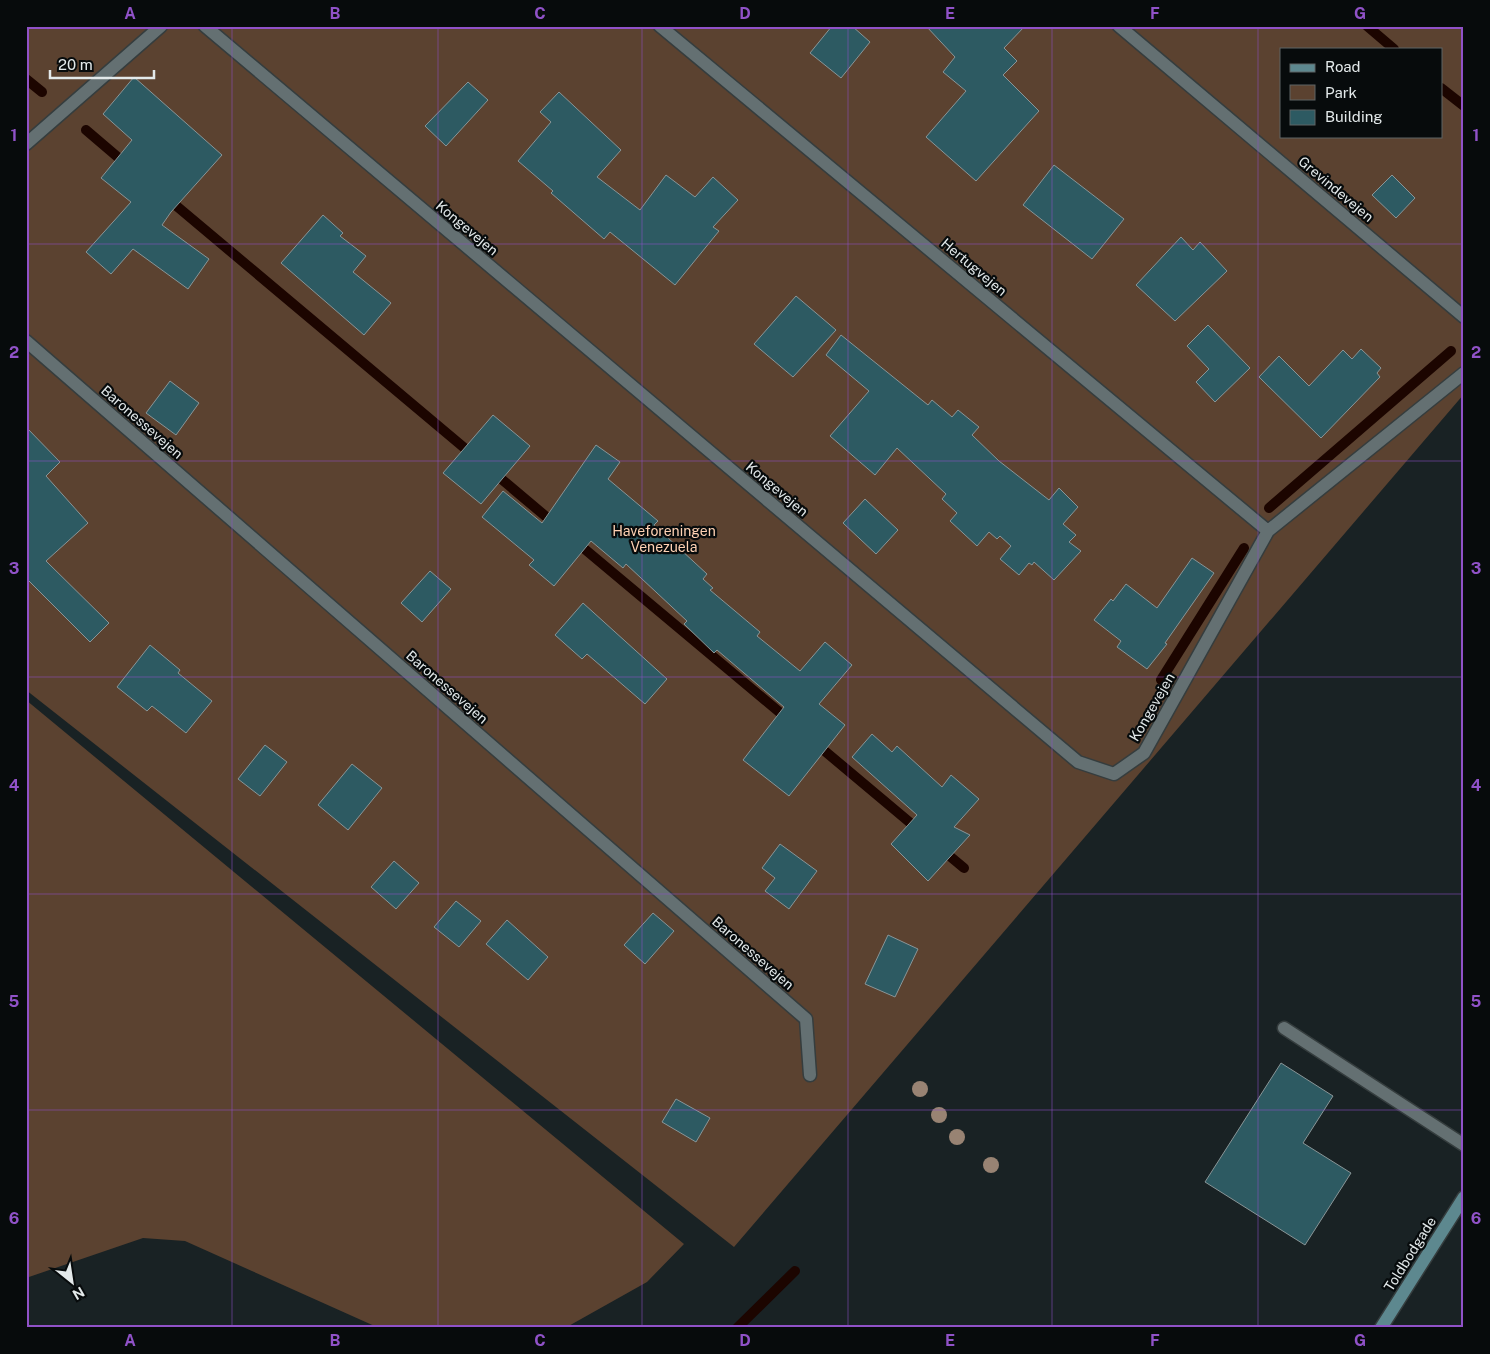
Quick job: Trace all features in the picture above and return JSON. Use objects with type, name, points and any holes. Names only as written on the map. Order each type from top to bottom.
[{"type":"street","points":[[26,144],[161,26]]},
{"type":"street","name":"Kongevejen","points":[[205,26],[1078,762],[1114,774],[1144,753],[1268,531]]},
{"type":"street","name":"Hertugvejen","points":[[660,26],[1268,531]]},
{"type":"street","name":"Grevindevejen","points":[[1119,26],[1464,317]]},
{"type":"street","name":"Baronessevejen","points":[[26,342],[806,1019],[810,1075]]},
{"type":"street","points":[[1268,531],[1464,373]]},
{"type":"street","points":[[1284,1028],[1464,1145]]},
{"type":"street","name":"Toldbodgade","points":[[1382,1328],[1464,1197]]},
{"type":"green space","name":"Haveforeningen Venezuela","points":[[26,26],[1464,26],[1464,394],[734,1247],[26,690]]},
{"type":"green space","points":[[26,700],[684,1244],[647,1282],[565,1328],[379,1328],[185,1241],[143,1238],[26,1278]]},
{"type":"building","points":[[832,26],[852,26],[870,42],[841,78],[810,53]]},
{"type":"building","points":[[926,26],[1025,26],[1004,48],[1017,61],[1003,75],[1039,111],[976,181],[926,137],[966,91],[943,72],[955,57]]},
{"type":"building","points":[[134,77],[222,155],[171,212],[162,225],[209,259],[188,289],[133,249],[111,274],[86,252],[131,202],[101,178],[132,140],[103,114]]},
{"type":"building","points":[[468,82],[488,100],[446,146],[425,126]]},
{"type":"building","points":[[559,92],[621,150],[597,177],[640,210],[666,175],[695,197],[713,177],[738,200],[713,227],[719,231],[675,285],[610,232],[604,239],[551,193],[553,191],[518,161],[551,122],[540,112]]},
{"type":"building","points":[[1054,165],[1124,219],[1092,259],[1023,205]]},
{"type":"building","points":[[1392,175],[1415,198],[1396,218],[1372,195]]},
{"type":"building","points":[[323,215],[343,233],[340,236],[366,256],[353,272],[391,303],[364,335],[281,263]]},
{"type":"building","points":[[1181,237],[1193,250],[1200,242],[1227,271],[1175,321],[1136,285]]},
{"type":"building","points":[[796,296],[836,330],[793,377],[754,344]]},
{"type":"building","points":[[1208,325],[1250,368],[1215,402],[1196,382],[1209,369],[1187,346]]},
{"type":"building","points":[[841,335],[928,405],[932,400],[952,417],[958,410],[979,427],[972,435],[999,461],[1049,500],[1059,488],[1078,507],[1063,524],[1076,535],[1069,542],[1081,551],[1054,580],[1034,562],[1032,565],[1029,563],[1019,575],[1000,559],[1011,546],[1000,536],[997,539],[989,532],[977,546],[950,521],[957,513],[942,499],[946,494],[897,448],[875,475],[830,436],[869,391],[826,355]]},
{"type":"building","points":[[1361,349],[1381,368],[1377,373],[1380,377],[1321,438],[1259,377],[1279,356],[1309,386],[1343,350],[1352,359]]},
{"type":"building","points":[[170,381],[199,403],[176,435],[146,413]]},
{"type":"building","points":[[493,415],[530,446],[481,504],[443,473]]},
{"type":"building","points":[[26,427],[60,462],[46,476],[88,523],[46,561],[109,623],[90,642],[26,578]]},
{"type":"building","points":[[596,445],[620,462],[608,479],[658,521],[654,525],[707,574],[703,579],[713,588],[710,590],[760,632],[757,636],[800,671],[825,642],[852,665],[819,704],[845,725],[789,796],[743,760],[784,707],[717,650],[714,653],[684,624],[687,621],[626,564],[623,568],[591,541],[554,586],[529,565],[534,560],[482,517],[503,491],[542,523]]},
{"type":"building","points":[[865,499],[898,530],[876,554],[843,523]]},
{"type":"building","points":[[1192,558],[1214,573],[1165,643],[1167,644],[1147,669],[1117,647],[1121,641],[1094,620],[1111,599],[1113,601],[1126,584],[1157,608]]},
{"type":"building","points":[[430,571],[451,589],[422,622],[401,603]]},
{"type":"building","points":[[583,603],[667,679],[645,704],[587,654],[582,659],[555,635]]},
{"type":"building","points":[[150,645],[180,670],[178,673],[212,701],[186,733],[152,706],[147,711],[117,687]]},
{"type":"building","points":[[872,734],[892,752],[897,746],[942,787],[951,775],[979,799],[954,827],[970,835],[928,881],[891,844],[917,815],[852,757]]},
{"type":"building","points":[[265,745],[287,762],[260,796],[238,779]]},
{"type":"building","points":[[352,764],[382,788],[348,830],[318,805]]},
{"type":"building","points":[[780,844],[817,871],[789,909],[765,891],[775,878],[762,868]]},
{"type":"building","points":[[394,861],[419,883],[396,909],[371,887]]},
{"type":"building","points":[[456,901],[481,921],[459,947],[434,927]]},
{"type":"building","points":[[653,913],[674,931],[645,964],[624,945]]},
{"type":"building","points":[[507,920],[548,957],[528,980],[486,944]]},
{"type":"building","points":[[888,935],[918,949],[895,997],[865,984]]},
{"type":"building","points":[[1281,1063],[1333,1096],[1303,1143],[1351,1173],[1305,1245],[1205,1182]]},
{"type":"building","points":[[676,1099],[710,1118],[696,1142],[662,1122]]},
{"type":"waterway","points":[[1367,26],[1393,48]]},
{"type":"waterway","points":[[26,79],[42,92]]},
{"type":"waterway","points":[[1442,89],[1464,106]]},
{"type":"waterway","points":[[86,130],[127,165]]},
{"type":"waterway","points":[[167,198],[474,456]]},
{"type":"waterway","points":[[1269,508],[1451,351]]},
{"type":"waterway","points":[[493,472],[556,525]]},
{"type":"waterway","points":[[575,541],[790,721]]},
{"type":"waterway","points":[[1161,680],[1244,548]]},
{"type":"waterway","points":[[814,742],[920,831]]},
{"type":"waterway","points":[[940,848],[964,868]]},
{"type":"waterway","points":[[737,1328],[795,1271]]}]
